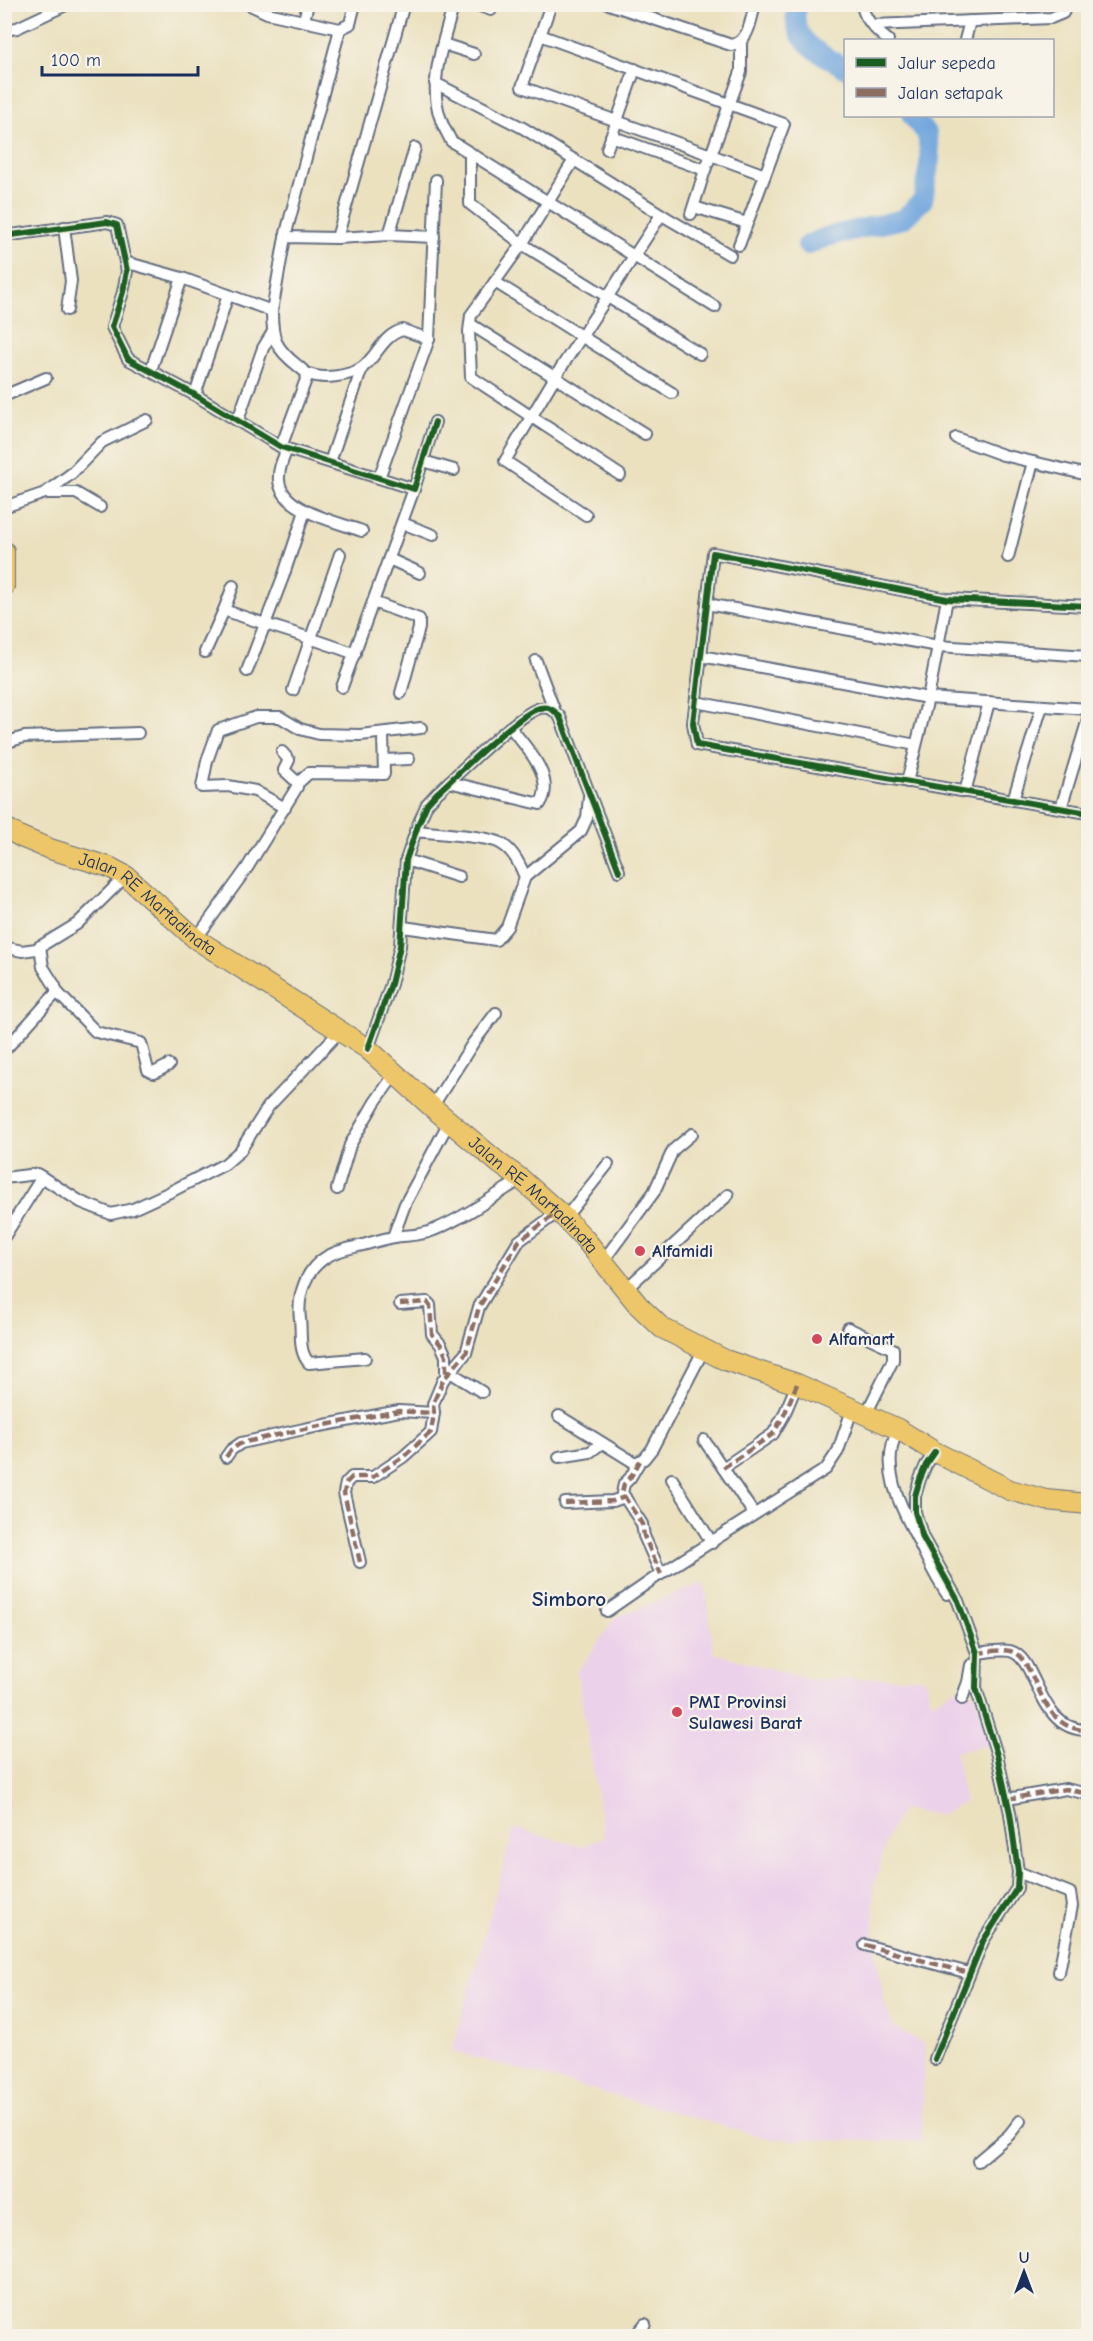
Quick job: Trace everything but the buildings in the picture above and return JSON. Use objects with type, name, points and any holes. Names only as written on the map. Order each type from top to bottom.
[{"type":"highway","points":[[4,550],[4,586]]},
{"type":"highway","name":"Jalan RE Martadinata","points":[[4,827],[50,849],[109,867],[126,876],[196,939],[368,1049],[449,1122],[521,1179],[560,1214],[662,1328],[725,1360],[797,1384],[898,1429],[935,1452],[1010,1490],[1046,1500],[1089,1504]]},
{"type":"street","points":[[4,30],[17,28],[68,4]]},
{"type":"street","points":[[304,20],[308,4]]},
{"type":"street","points":[[253,6],[339,29],[350,24],[355,4]]},
{"type":"street","points":[[337,238],[404,4]]},
{"type":"street","points":[[454,4],[435,83],[440,119],[451,141],[715,307]]},
{"type":"street","points":[[474,4],[490,10]]},
{"type":"street","points":[[551,4],[522,87],[765,175]]},
{"type":"street","points":[[609,4],[725,44],[736,45],[745,38],[755,4]]},
{"type":"street","points":[[862,4],[863,13],[887,39]]},
{"type":"street","points":[[873,25],[1051,18],[1063,13],[1067,4]]},
{"type":"street","points":[[965,39],[970,21]]},
{"type":"street","points":[[339,29],[285,237],[272,311],[272,333],[279,348],[308,374],[331,376],[351,373],[362,368],[396,332],[403,330],[429,339]]},
{"type":"street","points":[[540,35],[784,124],[738,246]]},
{"type":"street","points":[[741,42],[741,72],[705,170],[693,210],[747,224]]},
{"type":"street","points":[[443,44],[474,54]]},
{"type":"street","points":[[606,149],[634,69]]},
{"type":"street","points":[[435,83],[523,128],[661,215],[730,255]]},
{"type":"street","points":[[611,136],[705,170]]},
{"type":"street","points":[[389,235],[415,148]]},
{"type":"street","points":[[471,153],[471,204],[522,244],[700,354]]},
{"type":"street","points":[[574,160],[522,244],[471,315],[471,377],[620,475]]},
{"type":"street","points":[[379,478],[429,339],[436,180]]},
{"type":"street","points":[[586,515],[506,461],[555,377],[661,215]]},
{"type":"street","points":[[4,236],[113,222],[117,225],[125,262],[126,280],[112,327],[128,359],[195,395],[284,448],[414,489]]},
{"type":"street","points":[[64,228],[72,286],[68,310]]},
{"type":"street","points":[[285,237],[337,238],[389,235],[434,237]]},
{"type":"street","points":[[125,262],[182,278],[272,311]]},
{"type":"street","points":[[151,370],[182,278]]},
{"type":"street","points":[[495,282],[672,393]]},
{"type":"street","points":[[195,395],[228,295]]},
{"type":"street","points":[[470,324],[645,434]]},
{"type":"street","points":[[238,420],[263,348],[272,333]]},
{"type":"street","points":[[330,462],[362,368]]},
{"type":"street","points":[[308,374],[284,448],[279,484],[287,498],[305,511],[362,531]]},
{"type":"street","points":[[4,396],[46,378]]},
{"type":"street","points":[[4,507],[45,493],[71,474],[102,442],[147,420]]},
{"type":"street","points":[[342,687],[414,489],[435,422]]},
{"type":"street","points":[[956,438],[1003,455],[1089,476]]},
{"type":"street","points":[[423,461],[454,470]]},
{"type":"street","points":[[1008,557],[1033,462]]},
{"type":"street","points":[[45,493],[76,493],[100,507]]},
{"type":"street","points":[[247,671],[283,578],[305,511]]},
{"type":"street","points":[[402,523],[432,535]]},
{"type":"street","points":[[1089,606],[947,599],[713,553],[693,723],[697,745],[1089,813]]},
{"type":"street","points":[[293,690],[340,554]]},
{"type":"street","points":[[389,559],[420,573]]},
{"type":"street","points":[[205,652],[233,586]]},
{"type":"street","points":[[908,782],[928,698],[947,599]]},
{"type":"street","points":[[373,602],[419,619],[419,628],[401,693]]},
{"type":"street","points":[[707,604],[938,646],[1089,656]]},
{"type":"street","points":[[224,610],[355,654]]},
{"type":"street","points":[[701,656],[928,698],[1089,709]]},
{"type":"street","points":[[536,661],[554,710],[560,717],[618,871]]},
{"type":"street","points":[[696,702],[916,745]]},
{"type":"street","points":[[965,792],[989,702]]},
{"type":"street","points":[[1013,800],[1042,706]]},
{"type":"street","points":[[368,1049],[391,984],[403,927],[406,861],[415,831],[427,804],[510,728],[537,709],[554,710]]},
{"type":"street","points":[[285,808],[255,791],[228,786],[202,787],[207,760],[218,730],[256,717],[280,717],[300,729],[319,734],[383,734],[421,728]]},
{"type":"street","points":[[1061,808],[1089,719]]},
{"type":"street","points":[[449,782],[462,783],[540,804],[545,791],[543,775],[533,756],[510,728]]},
{"type":"street","points":[[4,743],[24,737],[138,733]]},
{"type":"street","points":[[196,939],[247,868],[298,783],[309,773],[384,774],[383,734]]},
{"type":"street","points":[[282,752],[289,760],[284,770],[298,783]]},
{"type":"street","points":[[384,759],[409,759]]},
{"type":"street","points":[[403,927],[496,940],[507,927],[525,877],[581,831],[587,818],[590,795]]},
{"type":"street","points":[[415,831],[453,834],[500,842],[519,861],[525,877]]},
{"type":"street","points":[[406,861],[459,877]]},
{"type":"street","points":[[7,950],[29,951],[77,924],[126,876]]},
{"type":"street","points":[[40,946],[43,967],[56,986],[57,992],[96,1032],[141,1043],[148,1070],[154,1073],[169,1065]]},
{"type":"street","points":[[4,1051],[57,992]]},
{"type":"street","points":[[432,1107],[472,1043],[496,1012]]},
{"type":"street","points":[[4,1178],[37,1174],[81,1202],[111,1215],[133,1209],[225,1164],[240,1151],[268,1107],[340,1031]]},
{"type":"street","points":[[337,1189],[350,1145],[375,1102],[395,1074]]},
{"type":"street","points":[[393,1237],[405,1204],[449,1122]]},
{"type":"street","points":[[603,1261],[654,1192],[673,1150],[692,1134]]},
{"type":"street","points":[[360,1562],[344,1493],[346,1483],[352,1477],[373,1477],[403,1457],[431,1432],[433,1404],[448,1375],[466,1353],[479,1308],[519,1241],[550,1218],[560,1214],[608,1164]]},
{"type":"street","points":[[4,1237],[42,1177]]},
{"type":"street","points":[[365,1358],[309,1363],[304,1358],[299,1312],[303,1286],[312,1270],[326,1256],[393,1237],[419,1236],[435,1230],[521,1179]]},
{"type":"street","points":[[626,1289],[728,1195]]},
{"type":"street","points":[[400,1304],[427,1302],[430,1305],[432,1334],[446,1356],[448,1375]]},
{"type":"street","points":[[607,1611],[831,1465],[859,1413],[893,1360],[893,1349],[848,1328]]},
{"type":"street","points":[[661,1574],[644,1536],[642,1524],[622,1488],[640,1461],[652,1449],[704,1349]]},
{"type":"street","points":[[448,1375],[482,1392]]},
{"type":"street","points":[[723,1467],[773,1434],[797,1384]]},
{"type":"street","points":[[226,1457],[241,1443],[322,1425],[399,1411],[434,1413]]},
{"type":"street","points":[[559,1416],[635,1463],[640,1461]]},
{"type":"street","points":[[898,1429],[890,1450],[892,1483],[924,1538],[977,1653],[972,1685]]},
{"type":"street","points":[[704,1440],[754,1514]]},
{"type":"street","points":[[559,1457],[590,1452],[602,1443]]},
{"type":"street","points":[[913,1522],[915,1496],[920,1479],[935,1452]]},
{"type":"street","points":[[672,1479],[712,1542]]},
{"type":"street","points":[[565,1503],[613,1501],[625,1497]]},
{"type":"street","points":[[935,2059],[969,1973],[990,1929],[1017,1888],[1018,1872],[1015,1835],[997,1755],[972,1685],[970,1655],[955,1601]]},
{"type":"street","points":[[977,1653],[1006,1651],[1015,1653],[1023,1660],[1048,1708],[1061,1720],[1082,1730],[1089,1730]]},
{"type":"street","points":[[1007,1799],[1066,1790],[1089,1794]]},
{"type":"street","points":[[1018,1872],[1070,1893],[1072,1906],[1059,1972]]},
{"type":"street","points":[[865,1945],[969,1973]]},
{"type":"street","points":[[978,2161],[1009,2135],[1020,2121]]},
{"type":"street","points":[[635,2337],[645,2324]]},
{"type":"shaded area","points":[[705,1583],[714,1653],[812,1680],[924,1677],[931,1702],[963,1686],[976,1697],[991,1745],[955,1752],[965,1802],[940,1815],[903,1809],[889,1832],[873,1889],[875,1949],[885,2004],[894,2027],[925,2044],[921,2142],[771,2139],[452,2051],[514,1828],[582,1847],[604,1837],[577,1672],[616,1617]]},
{"type":"waterway","points":[[797,4],[795,17],[802,36],[817,51],[844,68]]},
{"type":"waterway","points":[[807,245],[826,237],[903,219],[923,200],[930,159],[927,134],[913,117]]},
{"type":"marked path","points":[[226,1457],[241,1443],[304,1429],[399,1411],[434,1413],[433,1404],[443,1380],[466,1353],[479,1307],[519,1241],[550,1218],[555,1211]]},
{"type":"marked path","points":[[400,1304],[427,1302],[430,1305],[432,1334],[446,1356],[446,1377]]},
{"type":"marked path","points":[[723,1468],[773,1434],[797,1384]]},
{"type":"marked path","points":[[360,1562],[344,1493],[346,1483],[352,1477],[373,1477],[403,1457],[431,1432],[434,1413]]},
{"type":"marked path","points":[[640,1461],[624,1484],[622,1493],[642,1524],[644,1536],[661,1574]]},
{"type":"marked path","points":[[565,1503],[613,1501],[625,1497]]},
{"type":"marked path","points":[[977,1653],[1006,1650],[1020,1656],[1040,1694],[1058,1719],[1071,1727],[1088,1730]]},
{"type":"marked path","points":[[1007,1799],[1066,1789],[1088,1794]]},
{"type":"marked path","points":[[865,1945],[969,1973]]},
{"type":"cycle path","points":[[4,236],[107,222],[117,225],[127,271],[112,327],[128,359],[195,395],[281,447],[414,489],[435,422]]},
{"type":"cycle path","points":[[1088,606],[947,599],[713,553],[693,723],[697,745],[1088,813]]},
{"type":"cycle path","points":[[368,1049],[391,984],[400,946],[406,860],[427,804],[488,746],[530,712],[540,708],[549,708],[560,717],[619,871]]},
{"type":"cycle path","points":[[935,1452],[920,1479],[915,1496],[915,1512],[923,1538],[958,1601],[977,1653],[976,1688],[997,1755],[1010,1813],[1018,1872],[1017,1888],[983,1941],[935,2059]]},
{"type":"place","name":"Alfamidi","points":[[640,1251]]},
{"type":"place","name":"Alfamart","points":[[817,1339]]},
{"type":"place","name":"PMI Provinsi Sulawesi Barat","points":[[677,1712]]},
{"type":"district","name":"Simboro","points":[[569,1599]]}]
